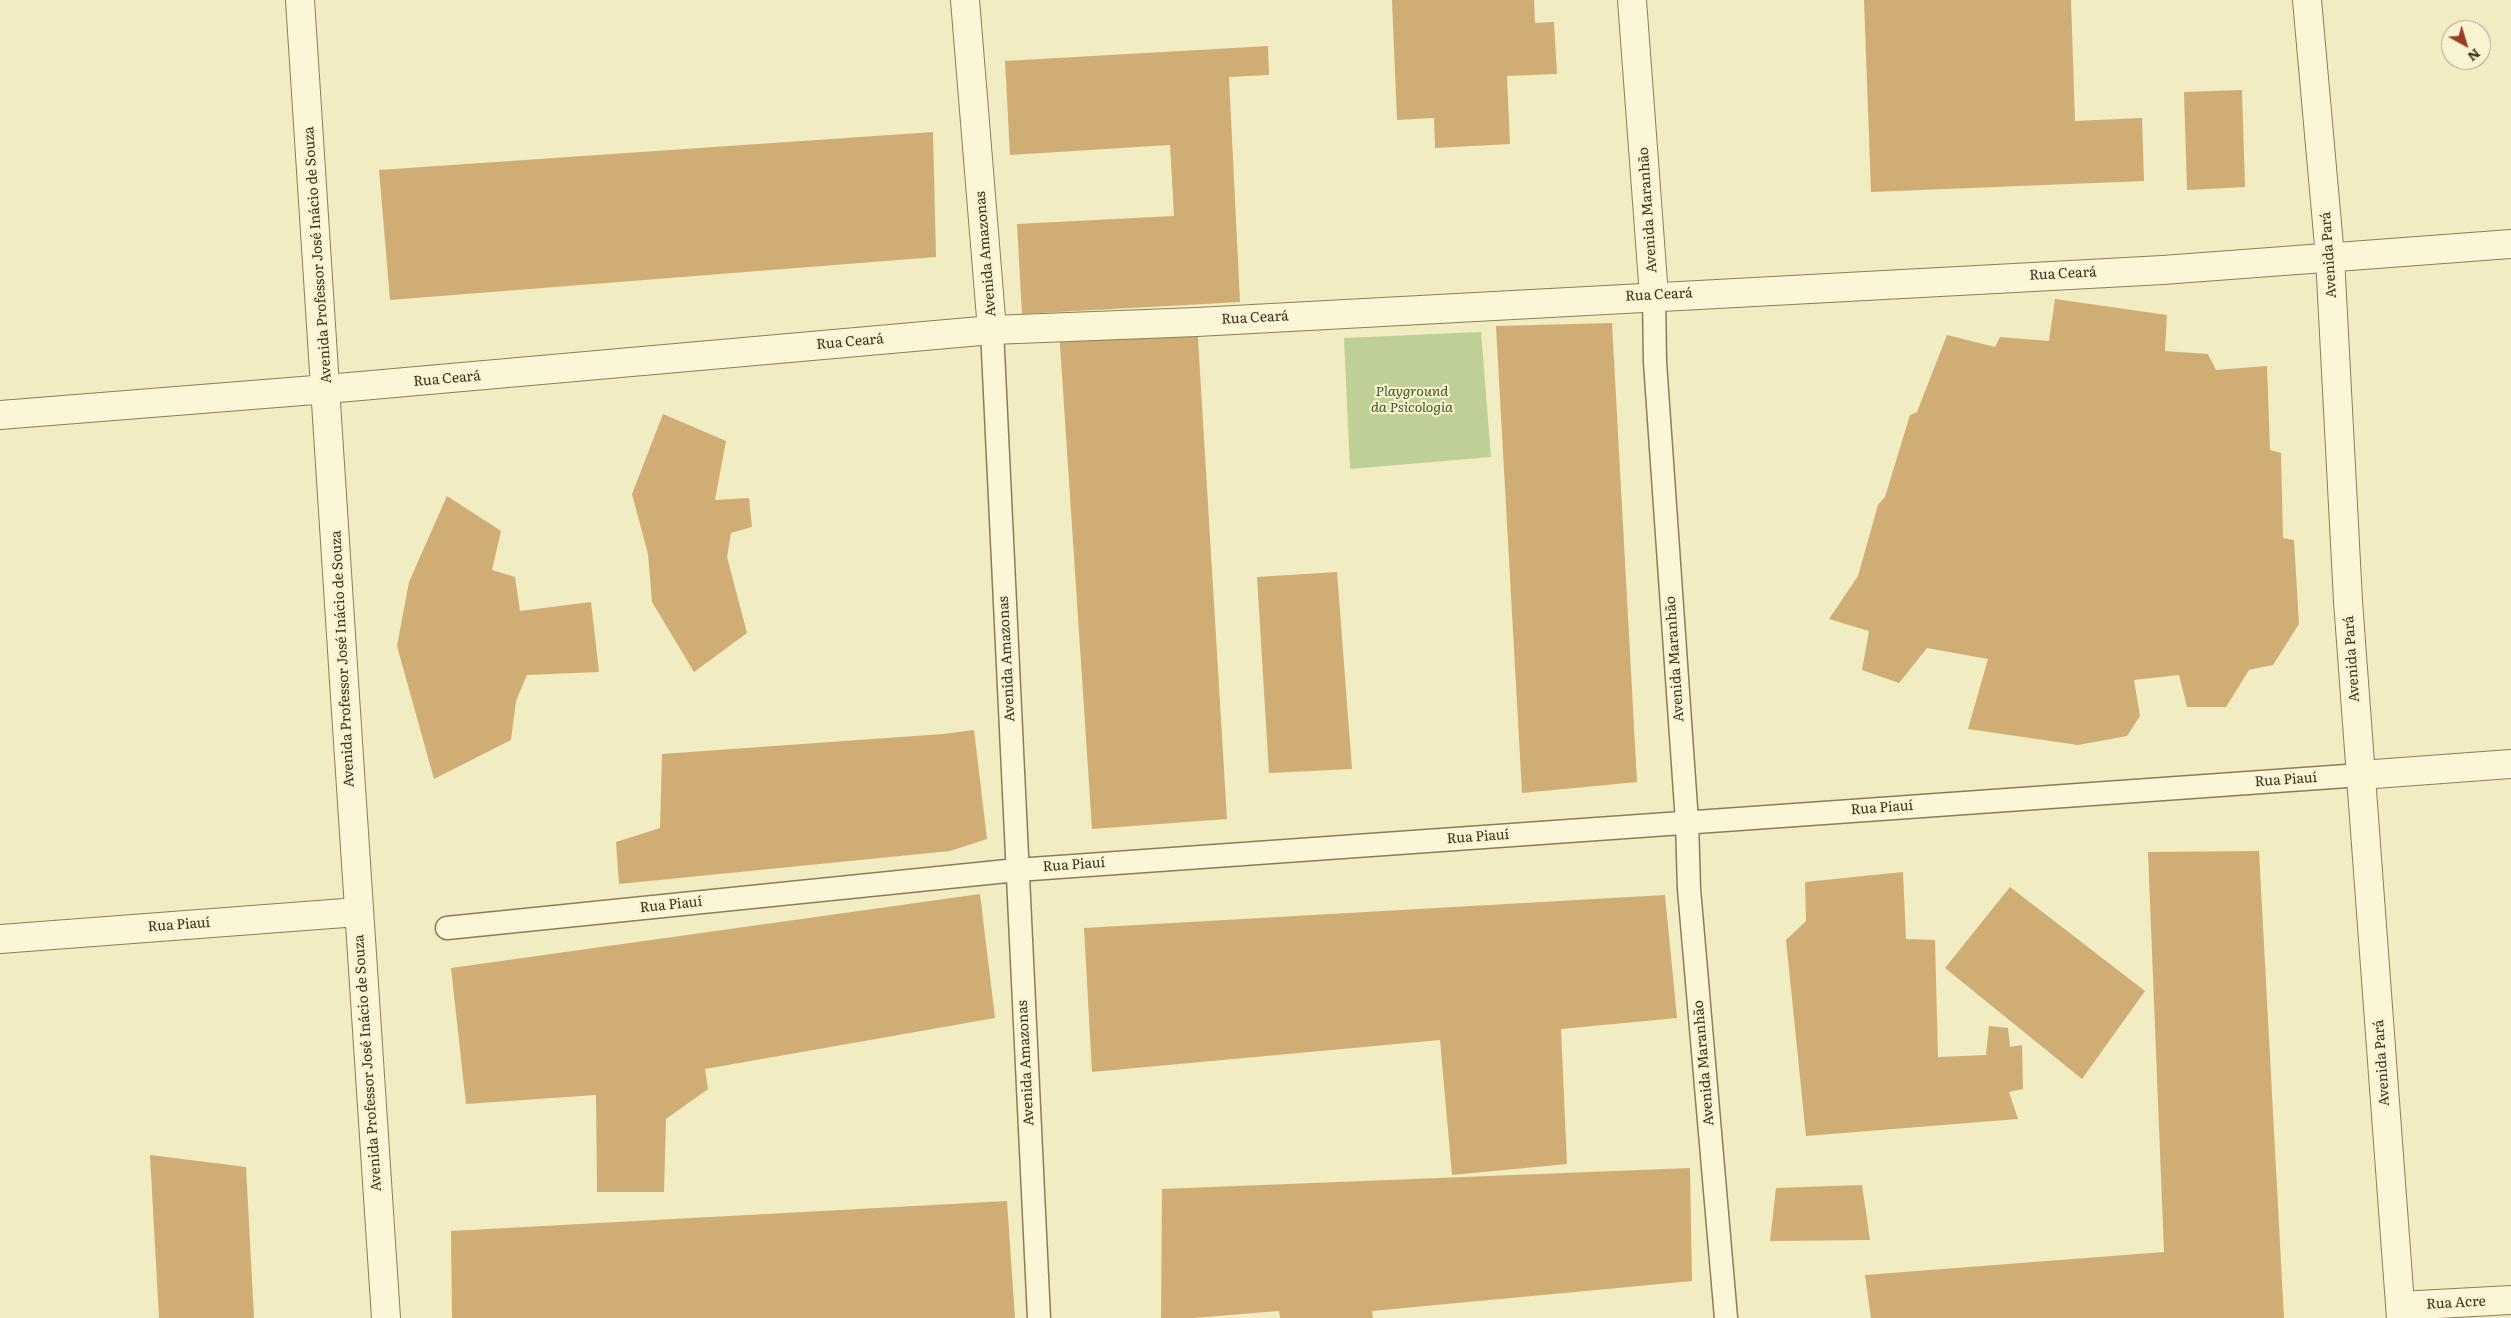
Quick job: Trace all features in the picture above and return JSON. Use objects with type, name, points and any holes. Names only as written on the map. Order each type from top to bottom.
[{"type":"street","name":"Avenida Professor José Inácio de Souza","points":[[300,0],[327,389],[358,912],[386,1318]]},
{"type":"street","name":"Avenida Amazonas","points":[[965,0],[992,330]]},
{"type":"street","name":"Avenida Maranhão","points":[[1632,0],[1654,296]]},
{"type":"street","name":"Avenida Pará","points":[[2307,0],[2330,258],[2348,601],[2401,1312]]},
{"type":"street","name":"Rua Ceará","points":[[0,415],[327,389],[992,330],[1188,322],[2163,270],[2511,244]]},
{"type":"street","name":"Rua Piauí","points":[[2360,774],[2511,764]]},
{"type":"street","name":"Rua Piauí","points":[[0,939],[358,912]]},
{"type":"street","name":"Rua Acre","points":[[2401,1312],[2511,1300]]},
{"type":"lane","name":"Avenida Maranhão","points":[[1654,296],[1654,362],[1687,822],[1690,899],[1726,1318]]},
{"type":"lane","name":"Avenida Amazonas","points":[[992,330],[1016,870],[1039,1318]]},
{"type":"lane","name":"Rua Piauí","points":[[447,928],[1016,870],[2360,774]]},
{"type":"green space","name":"Playground da Psicologia","points":[[1481,332],[1491,457],[1350,469],[1344,338]]},
{"type":"building","points":[[1392,0],[1534,0],[1535,23],[1554,22],[1557,74],[1507,76],[1510,144],[1435,148],[1434,118],[1397,120]]},
{"type":"building","points":[[1864,0],[2071,0],[2075,121],[2142,118],[2144,181],[1871,192]]},
{"type":"building","points":[[1268,46],[1269,75],[1229,77],[1240,302],[1022,314],[1017,224],[1174,216],[1170,145],[1010,155],[1005,61]]},
{"type":"building","points":[[2242,90],[2245,187],[2187,190],[2184,92]]},
{"type":"building","points":[[933,132],[936,257],[390,300],[379,170]]},
{"type":"building","points":[[2055,299],[2167,315],[2165,351],[2208,354],[2216,370],[2267,366],[2270,450],[2281,453],[2283,538],[2294,540],[2299,624],[2273,665],[2249,670],[2226,707],[2187,707],[2179,675],[2134,680],[2140,716],[2127,736],[2078,745],[1968,729],[1988,659],[1927,648],[1899,683],[1862,670],[1869,631],[1829,619],[1858,576],[1878,505],[1885,497],[1910,415],[1917,412],[1947,335],[1995,347],[2000,337],[2049,341]]},
{"type":"building","points":[[1197,322],[1227,819],[1092,829],[1059,330]]},
{"type":"building","points":[[1612,323],[1637,782],[1522,793],[1496,326]]},
{"type":"building","points":[[663,414],[726,441],[715,500],[749,498],[752,527],[731,533],[727,557],[747,633],[694,672],[652,602],[648,554],[632,494]]},
{"type":"building","points":[[447,496],[501,531],[492,570],[515,577],[520,611],[591,602],[599,672],[527,675],[516,701],[511,740],[434,779],[397,646],[409,582]]},
{"type":"building","points":[[1337,572],[1352,769],[1269,773],[1257,577]]},
{"type":"building","points":[[974,730],[987,839],[950,851],[619,884],[616,842],[660,828],[662,754],[943,734]]},
{"type":"building","points":[[2259,851],[2284,1318],[1871,1318],[1865,1275],[2164,1252],[2148,852]]},
{"type":"building","points":[[1903,872],[1906,939],[1935,940],[1938,1057],[1986,1055],[1989,1026],[2008,1028],[2010,1047],[2022,1045],[2023,1089],[2009,1092],[2018,1119],[1806,1136],[1786,940],[1806,921],[1805,882]]},
{"type":"building","points":[[2010,887],[2145,991],[2082,1079],[1945,968]]},
{"type":"building","points":[[980,894],[995,1018],[705,1069],[708,1089],[666,1119],[664,1192],[597,1192],[596,1095],[466,1104],[451,968]]},
{"type":"building","points":[[1665,895],[1677,1018],[1561,1029],[1567,1164],[1452,1175],[1440,1040],[1092,1072],[1084,928]]},
{"type":"building","points":[[150,1155],[246,1167],[254,1318],[159,1318]]},
{"type":"building","points":[[1690,1168],[1692,1281],[1372,1311],[1373,1318],[1280,1318],[1279,1311],[1193,1318],[1161,1318],[1162,1189]]},
{"type":"building","points":[[1862,1185],[1870,1240],[1770,1241],[1776,1188]]},
{"type":"building","points":[[1007,1201],[1015,1318],[452,1318],[451,1231]]}]
